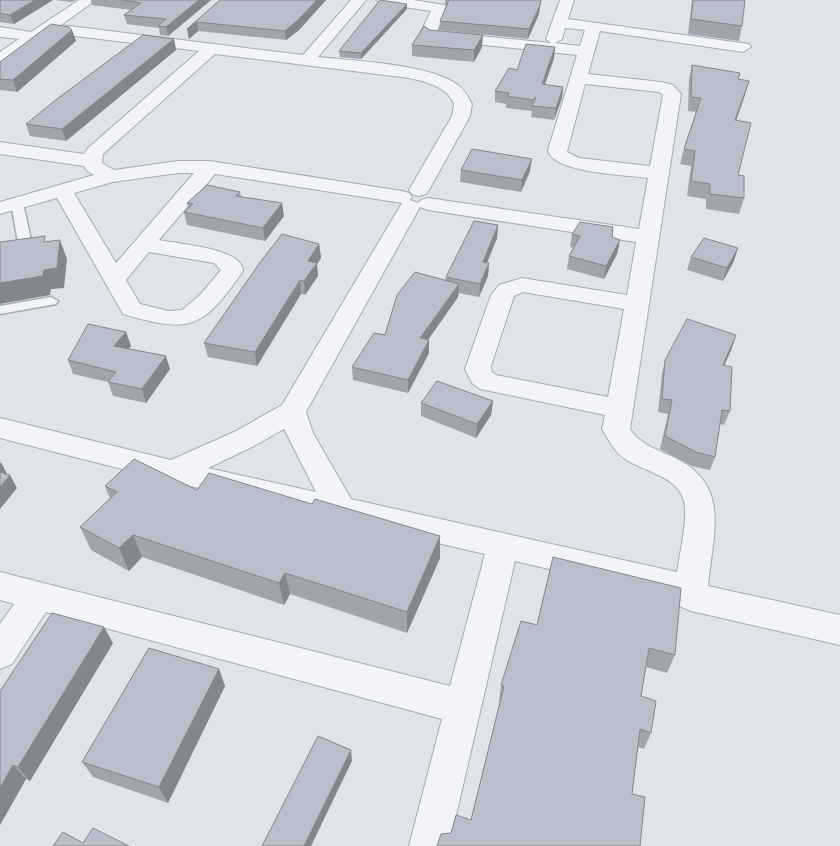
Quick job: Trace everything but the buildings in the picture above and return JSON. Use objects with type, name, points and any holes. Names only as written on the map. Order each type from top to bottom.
[{"type":"street","points":[[0,60],[90,0]]},
{"type":"street","points":[[307,60],[358,0]]},
{"type":"street","points":[[383,0],[440,8],[429,32],[435,36],[586,51]]},
{"type":"street","points":[[551,48],[567,0]]},
{"type":"street","points":[[559,23],[594,26],[743,47]]},
{"type":"street","points":[[594,26],[557,150],[558,155],[575,162],[658,173]]},
{"type":"street","points":[[173,43],[187,31]]},
{"type":"street","points":[[0,32],[41,32],[173,43],[424,76],[442,83],[456,93],[462,104],[461,116],[292,412],[244,440],[172,471]]},
{"type":"street","points":[[110,176],[94,167],[92,161],[95,152],[212,48]]},
{"type":"street","points":[[578,78],[661,87],[671,91],[616,429],[620,438],[628,447],[690,480],[698,493],[700,507],[684,586]]},
{"type":"street","points":[[0,148],[92,161]]},
{"type":"street","points":[[113,280],[210,167]]},
{"type":"street","points":[[9,205],[110,176],[152,169],[210,167],[647,237]]},
{"type":"street","points":[[62,189],[131,309],[176,320],[189,318],[199,312],[232,271],[232,266],[222,258],[143,244]]},
{"type":"street","points":[[618,408],[489,383],[482,379],[478,373],[478,366],[503,295],[513,287],[522,286],[636,304]]},
{"type":"street","points":[[292,412],[299,433],[341,509]]},
{"type":"street","points":[[0,428],[172,471],[684,586],[805,616],[840,630]]},
{"type":"street","points":[[429,846],[503,545]]},
{"type":"street","points":[[0,586],[464,707]]},
{"type":"street","points":[[0,653],[38,596]]},
{"type":"street","points":[[805,616],[840,614]]},
{"type":"lane","points":[[9,205],[27,254]]},
{"type":"lane","points":[[0,310],[52,301]]}]
